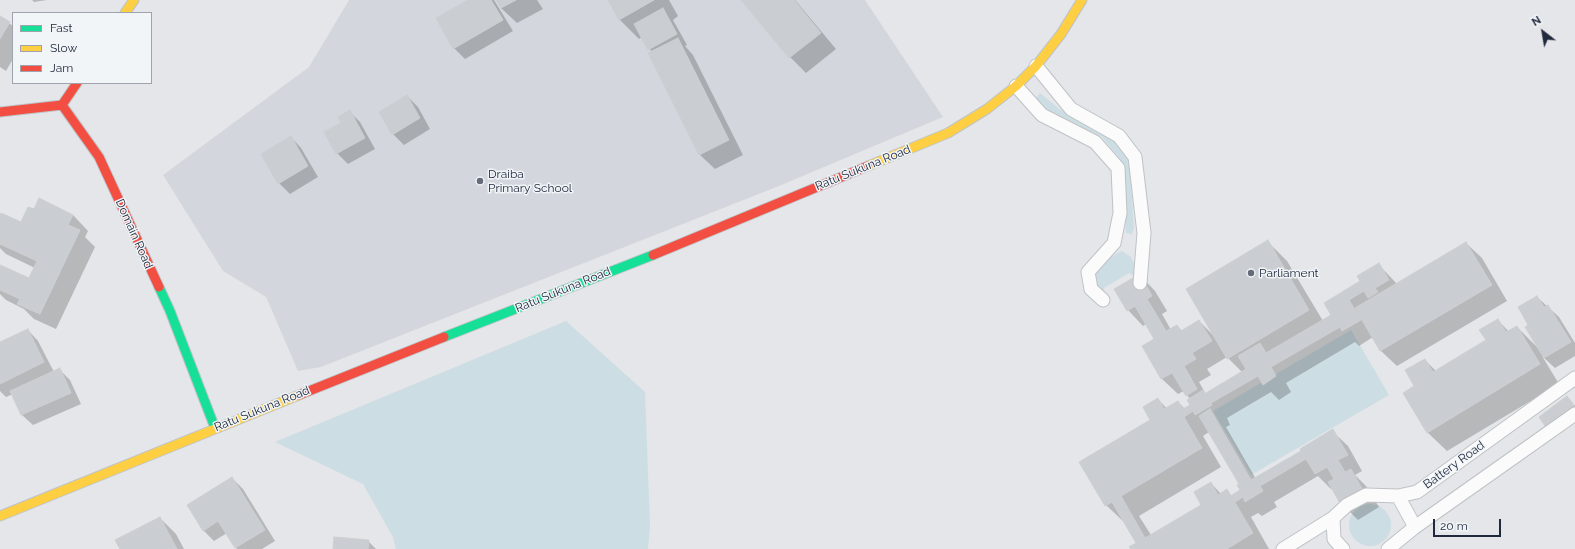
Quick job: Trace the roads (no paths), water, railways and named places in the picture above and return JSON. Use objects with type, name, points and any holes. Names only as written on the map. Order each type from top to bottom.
[{"type":"main road","points":[[126,12],[134,0]]},
{"type":"main road","name":"Ratu Sukuna Road","points":[[0,516],[215,428],[645,258],[948,133],[987,109],[1016,86],[1036,66],[1061,34],[1082,0]]},
{"type":"main road","points":[[0,112],[62,105],[76,84]]},
{"type":"main road","name":"Domain Road","points":[[62,105],[99,157],[170,311],[215,428]]},
{"type":"lane","points":[[1036,66],[1071,109],[1119,136],[1135,157],[1144,233],[1140,283]]},
{"type":"lane","points":[[1016,86],[1042,115],[1095,142],[1118,168],[1120,213],[1114,243],[1088,272],[1091,289],[1104,300]]},
{"type":"lane","name":"Battery Road","points":[[1283,549],[1333,518],[1347,505],[1366,495],[1398,496],[1417,492],[1575,378]]},
{"type":"lane","points":[[1388,549],[1415,527],[1575,414]]},
{"type":"lane","points":[[1398,496],[1415,527]]},
{"type":"lane","points":[[1333,518],[1334,539],[1343,549]]},
{"type":"place","name":"Draiba Primary School","points":[[480,181]]},
{"type":"place","name":"Parliament","points":[[1251,273]]}]
